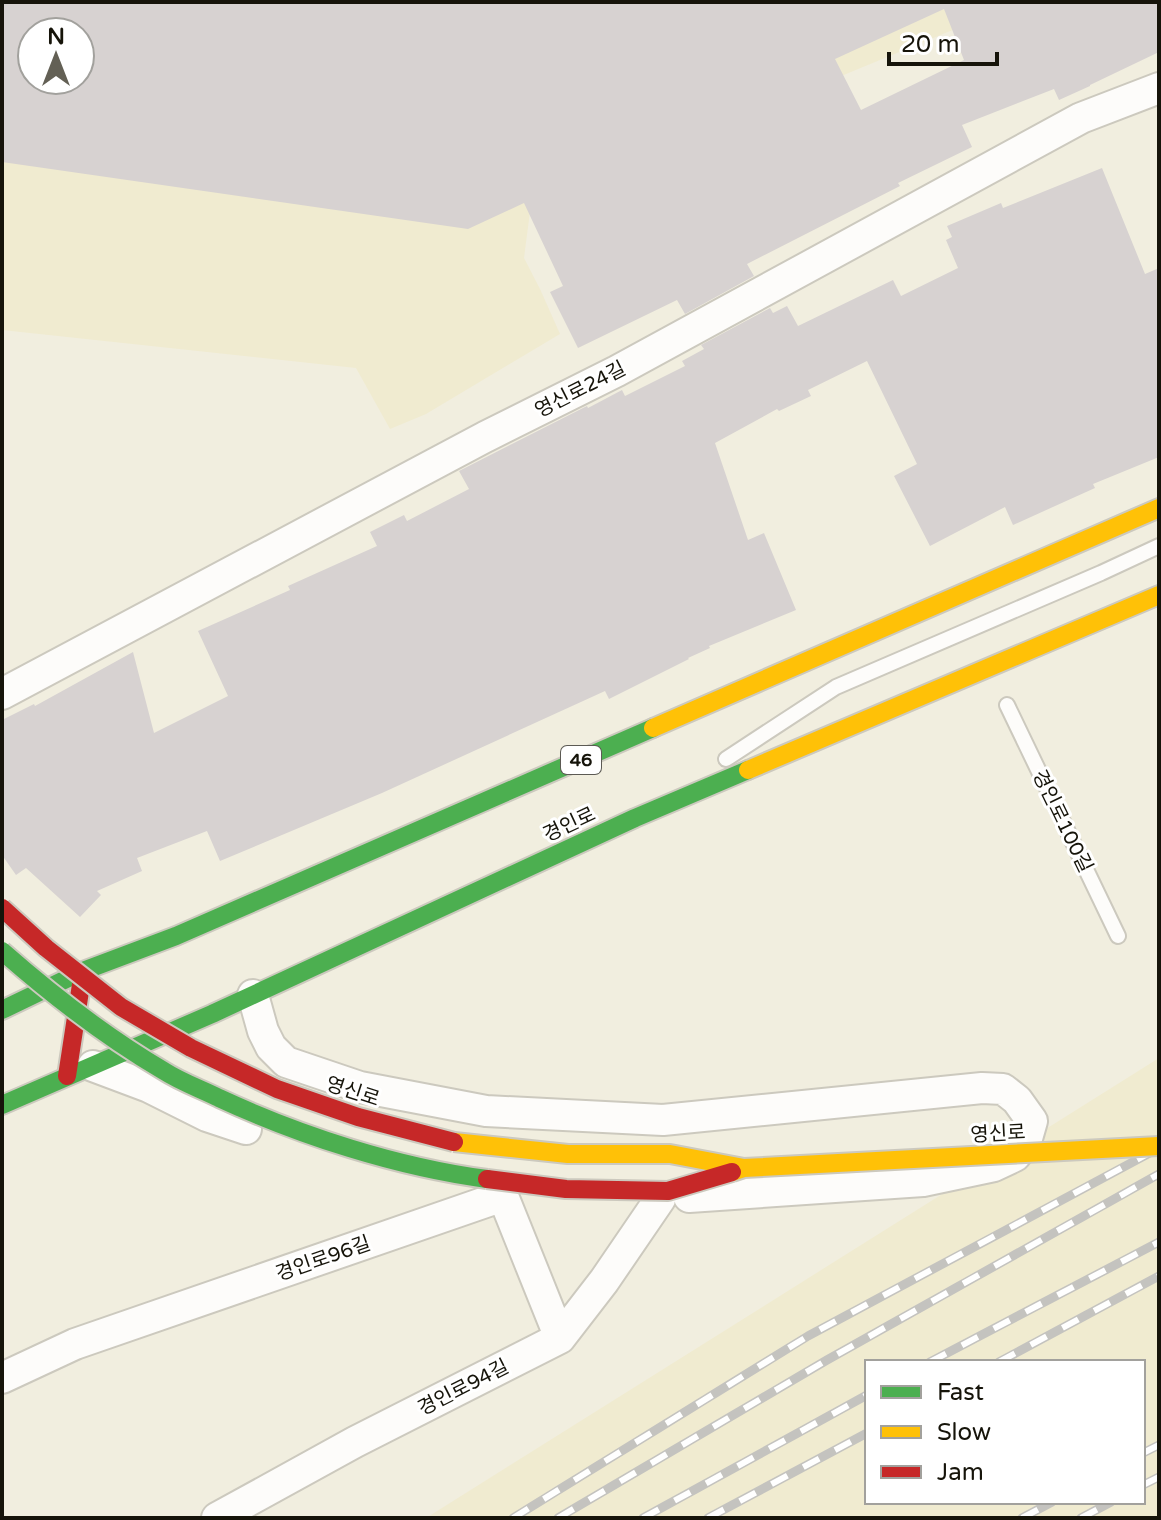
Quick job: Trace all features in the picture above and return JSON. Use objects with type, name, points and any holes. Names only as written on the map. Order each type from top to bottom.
[{"type":"main road","name":"46","points":[[2,1010],[83,971],[205,924],[1159,508]]},
{"type":"main road","name":"경인로","points":[[2,1105],[253,995],[635,818],[1159,595]]},
{"type":"main road","points":[[7,902],[55,934],[83,971],[80,1071]]},
{"type":"main road","name":"영신로","points":[[7,902],[46,948],[121,1007],[191,1048],[277,1089],[358,1117],[463,1144],[568,1154],[670,1154],[744,1168],[1159,1146]]},
{"type":"main road","name":"영신로","points":[[2,951],[106,1034],[166,1073],[263,1118],[349,1148],[458,1175],[566,1189],[668,1191],[744,1168]]},
{"type":"street","name":"영신로24길","points":[[2,694],[485,437],[617,371],[1081,118],[1159,88]]},
{"type":"street","points":[[80,1071],[149,1087],[207,1116],[381,1174],[503,1196],[660,1199],[923,1181],[994,1166],[1015,1156],[1026,1142],[1032,1121],[1017,1100],[1003,1089],[982,1088],[663,1120],[486,1111],[360,1087],[286,1062],[271,1047],[263,1031],[253,995]]},
{"type":"street","points":[[503,1196],[560,1338]]},
{"type":"street","name":"경인로96길","points":[[2,1378],[75,1344],[503,1196]]},
{"type":"street","name":"경인로94길","points":[[217,1518],[355,1442],[560,1338],[604,1281],[660,1199]]},
{"type":"lane","points":[[715,766],[836,687],[1159,546]]},
{"type":"lane","name":"경인로100길","points":[[1007,705],[1118,936]]},
{"type":"lane","points":[[635,818],[702,774]]},
{"type":"shaded area","points":[[2,2],[1001,2],[1001,10],[531,204],[524,258],[560,334],[426,414],[390,429],[356,368],[2,330]]},
{"type":"shaded area","points":[[1159,1058],[1159,1518],[426,1518]]},
{"type":"building","points":[[2,2],[1159,2],[1159,52],[1059,100],[1054,89],[962,125],[972,147],[747,264],[754,276],[685,314],[677,300],[578,348],[550,292],[563,286],[524,203],[468,229],[2,162]],"holes":[[[944,9],[964,60],[861,110],[835,59]]]},
{"type":"building","points":[[1102,168],[1145,274],[1159,268],[1159,457],[1093,484],[1095,488],[1013,525],[1005,507],[930,546],[894,476],[917,464],[867,361],[808,390],[811,396],[779,411],[777,409],[715,443],[748,540],[764,533],[796,610],[709,646],[609,699],[605,691],[382,793],[220,861],[207,831],[137,858],[142,871],[97,891],[101,895],[80,917],[26,868],[16,875],[2,855],[2,720],[35,706],[133,652],[154,733],[228,696],[198,631],[290,590],[288,586],[377,546],[370,532],[404,515],[407,521],[469,489],[459,471],[587,406],[622,390],[625,396],[685,366],[682,361],[704,349],[701,345],[770,308],[773,313],[787,306],[798,326],[893,280],[901,296],[958,268],[946,240],[952,237],[947,226],[1001,203],[1003,208]]},
{"type":"railway","points":[[513,1518],[808,1336],[1159,1148]]},
{"type":"railway","points":[[558,1518],[827,1360],[1159,1174]]},
{"type":"railway","points":[[934,1360],[1159,1242]]},
{"type":"railway","points":[[1003,1360],[1159,1276]]},
{"type":"railway","points":[[643,1518],[865,1396]]},
{"type":"railway","points":[[708,1518],[865,1434]]},
{"type":"railway","points":[[1145,1452],[1159,1445]]},
{"type":"railway","points":[[1145,1484],[1159,1477]]},
{"type":"railway","points":[[1022,1518],[1048,1504]]},
{"type":"railway","points":[[1081,1518],[1107,1504]]},
{"type":"traffic: fast","points":[[2,1010],[83,971],[176,936],[653,728]]},
{"type":"traffic: fast","points":[[2,1105],[212,1014],[635,818],[748,770]]},
{"type":"traffic: fast","points":[[2,951],[100,1030],[184,1082],[250,1112],[350,1148],[419,1167],[487,1179]]},
{"type":"traffic: slow","points":[[653,728],[1159,508]]},
{"type":"traffic: slow","points":[[748,770],[1159,595]]},
{"type":"traffic: slow","points":[[454,1142],[568,1154],[670,1154],[744,1168],[732,1172]]},
{"type":"traffic: slow","points":[[744,1168],[1159,1146]]},
{"type":"traffic: jam","points":[[2,908],[46,948],[121,1007],[191,1048],[277,1089],[358,1117],[454,1142]]},
{"type":"traffic: jam","points":[[67,1076],[82,978]]},
{"type":"traffic: jam","points":[[487,1179],[566,1189],[668,1191],[732,1172]]}]
